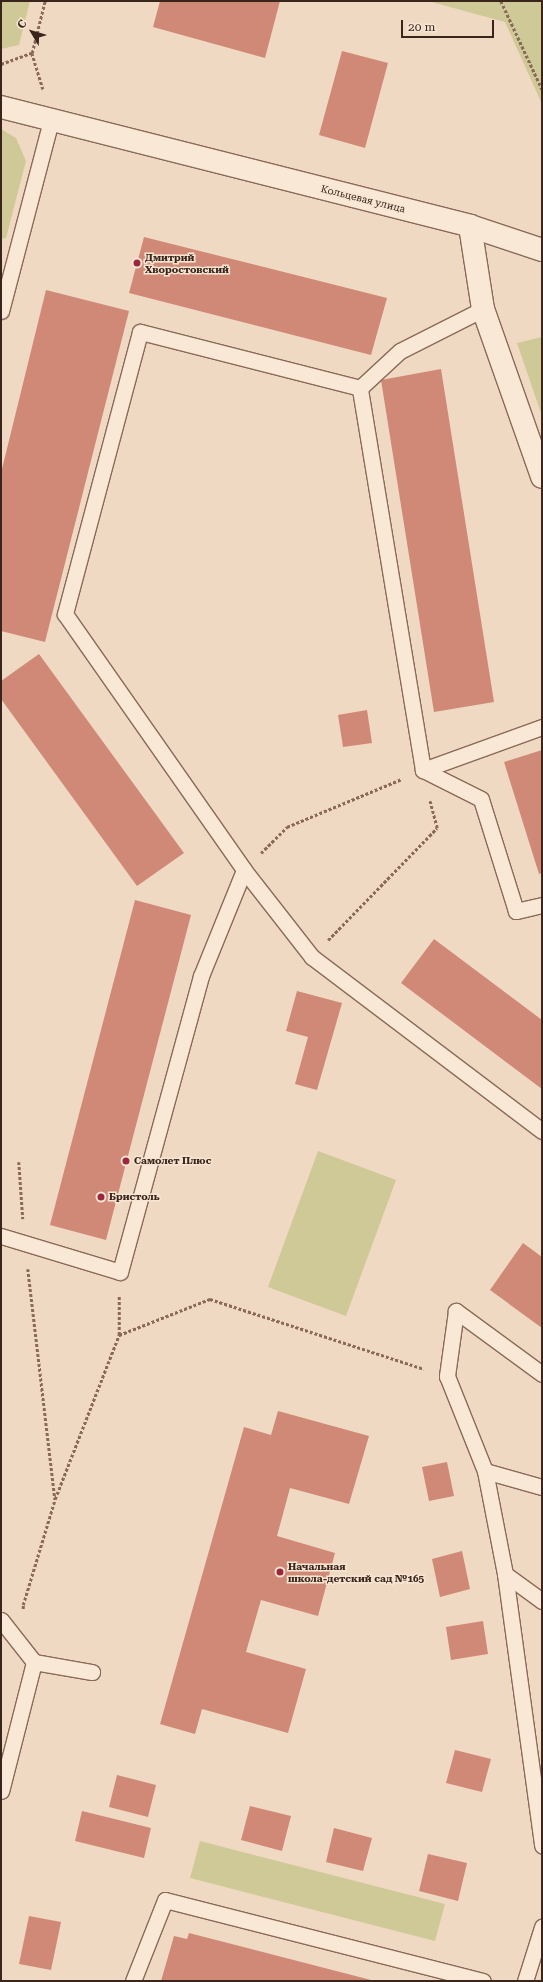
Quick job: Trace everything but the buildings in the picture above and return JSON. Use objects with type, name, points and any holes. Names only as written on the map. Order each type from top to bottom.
[{"type":"street","name":"Кольцевая улица","points":[[1,107],[470,226],[542,250]]},
{"type":"street","points":[[470,226],[483,309],[542,477]]},
{"type":"lane","points":[[1,311],[51,120]]},
{"type":"lane","points":[[360,388],[400,351],[483,309]]},
{"type":"lane","points":[[360,388],[140,332],[65,614],[244,870],[312,956],[542,1131]]},
{"type":"lane","points":[[360,388],[423,770]]},
{"type":"lane","points":[[423,770],[542,727]]},
{"type":"lane","points":[[423,770],[481,799],[516,911],[542,905]]},
{"type":"lane","points":[[1,1236],[120,1272],[201,976],[244,870]]},
{"type":"lane","points":[[542,1374],[456,1311],[448,1376],[485,1471],[505,1574],[542,1845]]},
{"type":"lane","points":[[485,1471],[542,1487]]},
{"type":"lane","points":[[505,1574],[542,1602]]},
{"type":"lane","points":[[1,1620],[34,1662],[92,1672]]},
{"type":"lane","points":[[1,1791],[34,1662]]},
{"type":"lane","points":[[133,1981],[165,1900],[483,1981]]},
{"type":"lane","points":[[525,1981],[542,1927]]},
{"type":"path","points":[[1,64],[32,53],[45,1]]},
{"type":"path","points":[[501,1],[542,88]]},
{"type":"path","points":[[244,870],[287,827],[423,770],[437,828],[312,956]]},
{"type":"path","points":[[19,1162],[25,1244],[55,1499]]},
{"type":"path","points":[[24,1612],[23,1605],[55,1499],[119,1335],[120,1272]]},
{"type":"path","points":[[119,1335],[210,1299],[448,1376]]},
{"type":"shaded area","points":[[2,1],[30,1],[19,45],[1,49]]},
{"type":"shaded area","points":[[428,1],[542,1],[542,104],[505,22]]},
{"type":"shaded area","points":[[1,129],[16,138],[26,161],[6,238],[1,239]]},
{"type":"shaded area","points":[[542,337],[542,416],[517,343]]},
{"type":"shaded area","points":[[318,1151],[396,1180],[346,1316],[268,1287]]},
{"type":"shaded area","points":[[200,1841],[445,1904],[435,1941],[190,1878]]},
{"type":"place","name":"Дмитрий Хворостовский","points":[[137,263]]},
{"type":"place","name":"Самолет Плюс","points":[[126,1161]]},
{"type":"place","name":"Бристоль","points":[[101,1197]]},
{"type":"place","name":"Начальная школа-детский сад №165","points":[[280,1572]]}]
